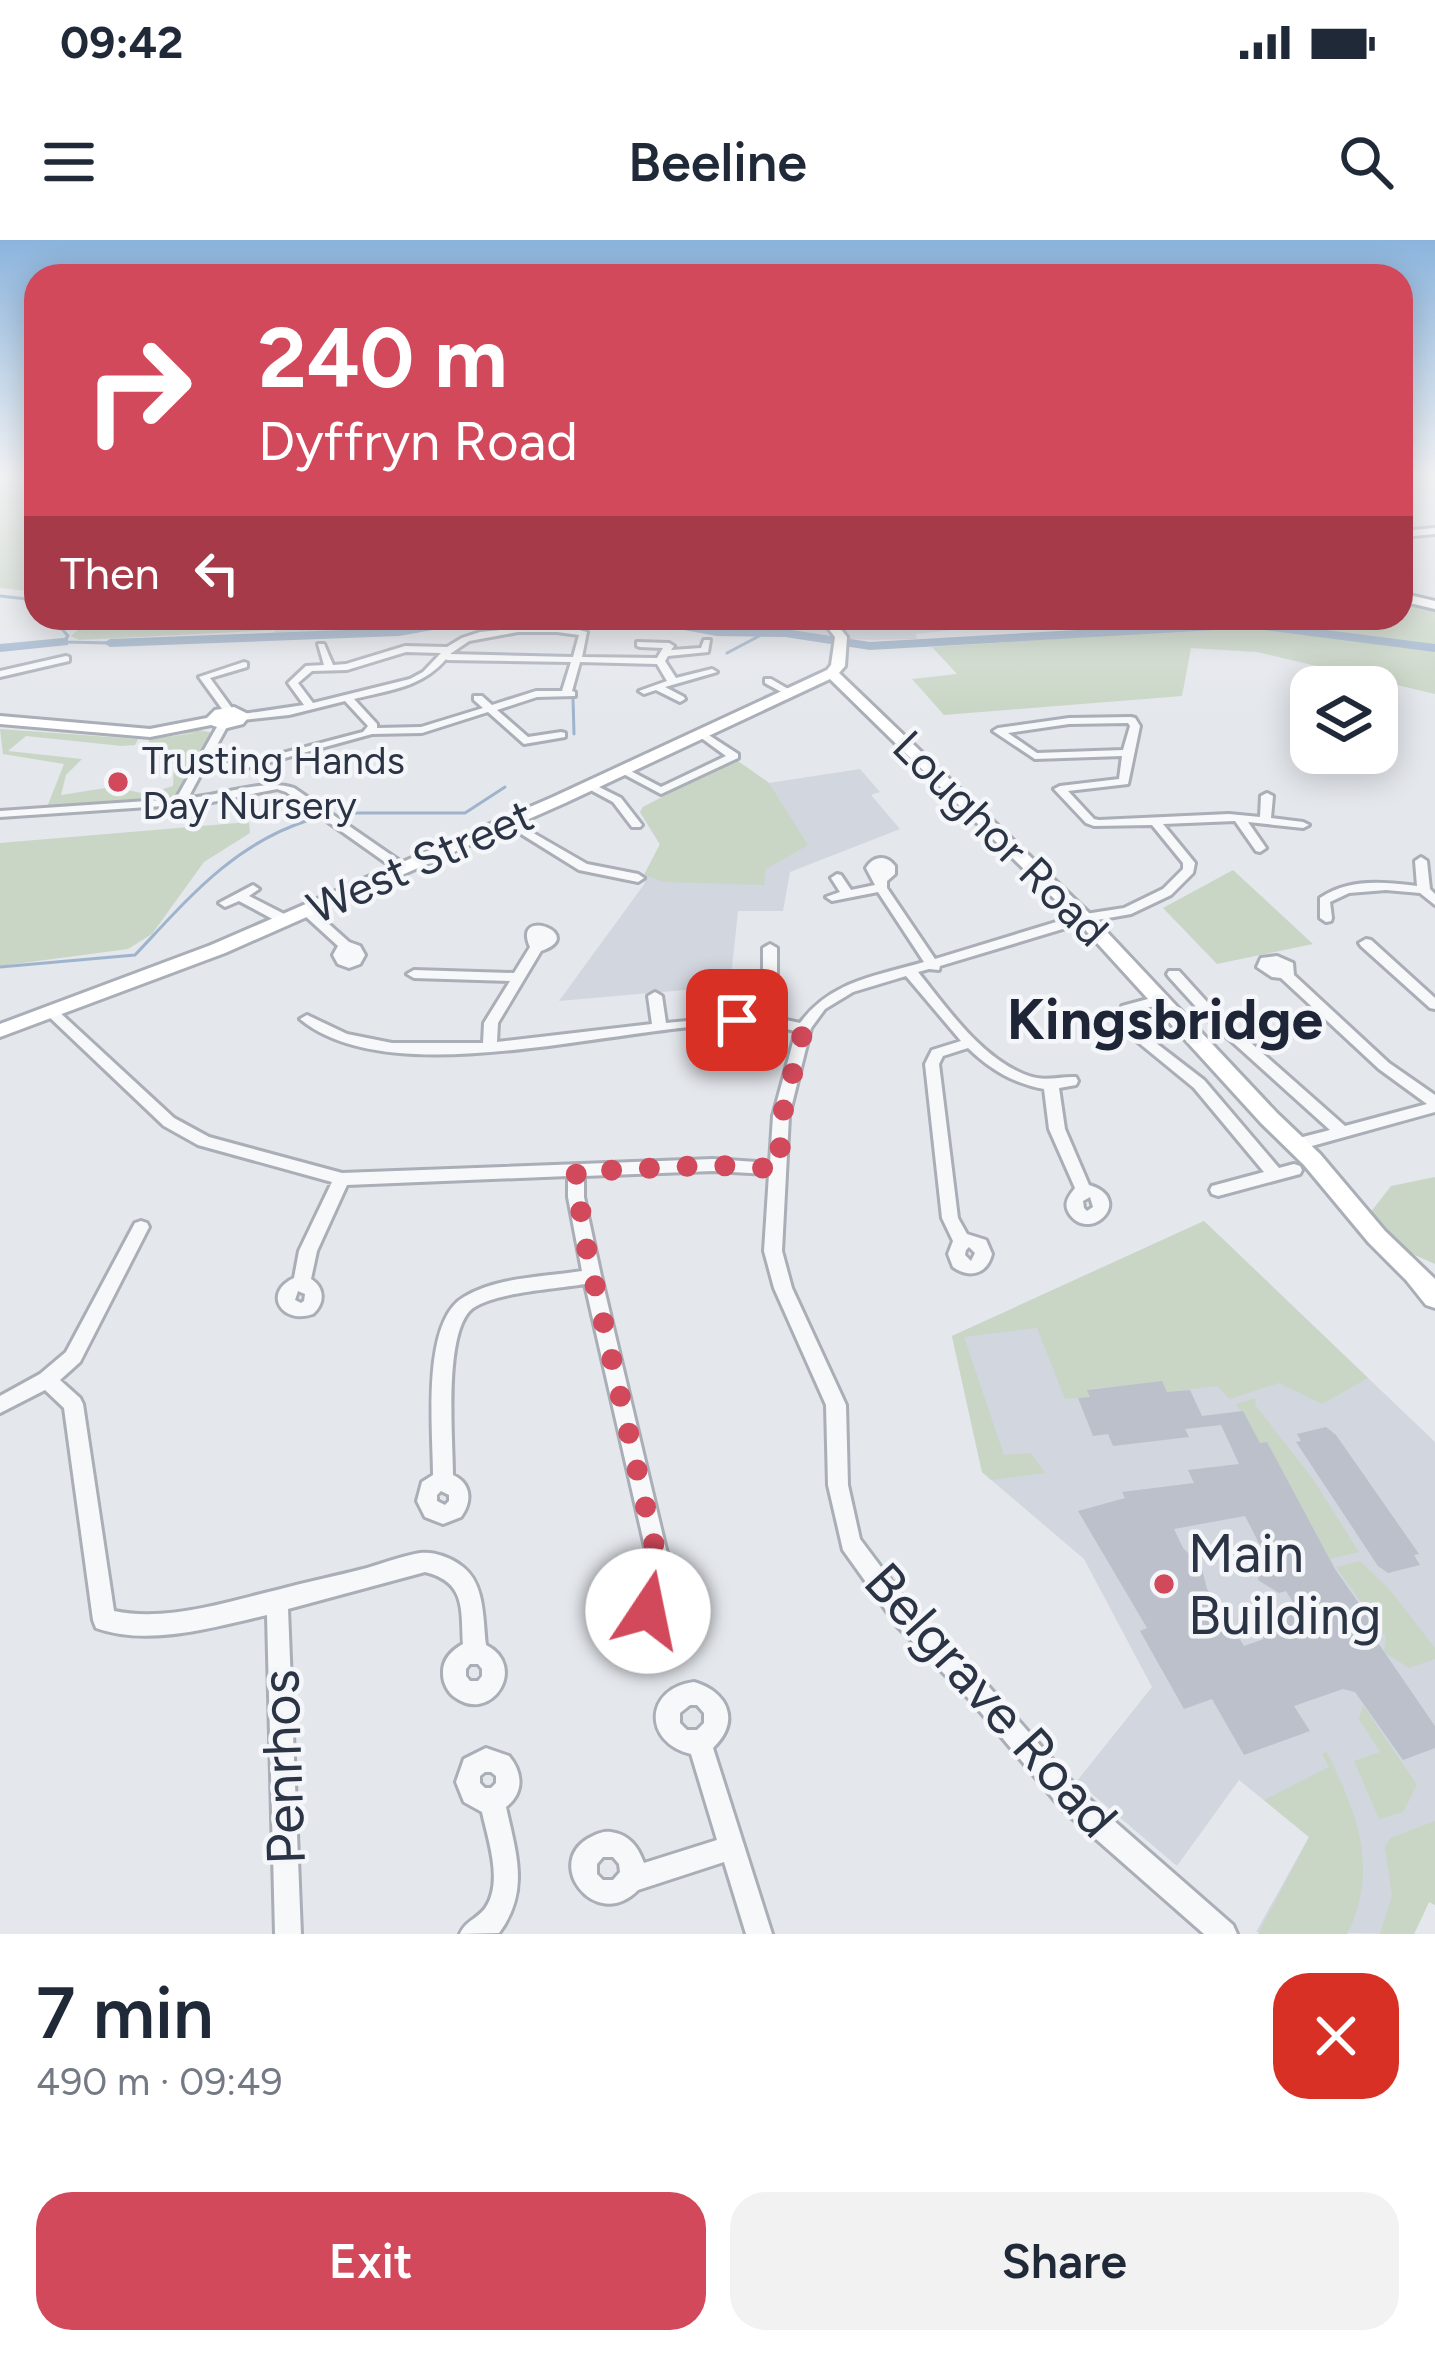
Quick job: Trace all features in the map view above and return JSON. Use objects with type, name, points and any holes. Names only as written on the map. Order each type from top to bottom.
[{"type":"main road","points":[[832,673],[840,643],[833,630]]},
{"type":"main road","name":"West Street","points":[[0,1030],[307,911],[704,735],[832,673]]},
{"type":"main road","name":"Loughor Road","points":[[832,673],[1084,918],[1170,985],[1269,1118],[1301,1143],[1392,1254],[1429,1276],[1435,1298]]},
{"type":"main road","points":[[0,720],[150,733],[227,718]]},
{"type":"street","points":[[197,770],[252,764],[371,731],[422,730],[536,694],[571,694],[584,634],[517,631],[465,640],[421,679],[311,707],[227,718]]},
{"type":"street","points":[[321,646],[329,662],[347,667],[405,649],[529,662],[662,657],[705,650],[707,643]]},
{"type":"street","points":[[640,644],[667,645],[662,657],[674,682]]},
{"type":"street","points":[[366,646],[381,656]]},
{"type":"street","points":[[311,707],[293,682],[309,668],[343,652]]},
{"type":"street","points":[[0,674],[66,659]]},
{"type":"street","points":[[227,718],[204,676],[244,665]]},
{"type":"street","points":[[644,691],[705,675]]},
{"type":"street","points":[[768,681],[790,692]]},
{"type":"street","points":[[657,687],[680,699]]},
{"type":"street","points":[[478,698],[527,741],[561,735]]},
{"type":"street","points":[[349,699],[370,721],[371,731]]},
{"type":"street","points":[[181,802],[227,718]]},
{"type":"street","points":[[1128,753],[1035,756],[998,731],[1131,719],[1135,726],[1124,782],[1060,789],[1090,821],[1239,818],[1303,825]]},
{"type":"street","points":[[621,770],[661,791],[734,757],[704,735]]},
{"type":"street","points":[[589,785],[617,800],[629,824]]},
{"type":"street","points":[[0,814],[181,802],[278,786],[403,869]]},
{"type":"street","points":[[1265,820],[1267,796]]},
{"type":"street","points":[[1239,818],[1260,848]]},
{"type":"street","points":[[316,1021],[338,1036],[385,1047],[436,1050],[737,1020],[804,1028],[820,1006],[848,989],[1152,900],[1189,870],[1189,862],[1154,820]]},
{"type":"street","points":[[509,822],[583,867],[638,878]]},
{"type":"street","points":[[1421,862],[1424,890]]},
{"type":"street","points":[[837,878],[848,894]]},
{"type":"street","points":[[832,897],[881,882],[934,967]]},
{"type":"street","points":[[1326,917],[1324,901],[1338,891],[1387,886],[1424,890],[1435,901]]},
{"type":"street","points":[[225,903],[246,892],[285,920]]},
{"type":"street","points":[[307,911],[349,949]]},
{"type":"street","points":[[1366,943],[1435,1005]]},
{"type":"street","points":[[490,1045],[490,1023],[538,945]]},
{"type":"street","points":[[770,948],[770,1022]]},
{"type":"street","points":[[911,973],[970,1043],[1005,1071],[1051,1086],[1071,1082]]},
{"type":"street","points":[[1285,974],[1367,1052],[1435,1105]]},
{"type":"street","points":[[420,977],[517,977]]},
{"type":"street","points":[[1219,1190],[1285,1172],[1199,1084],[1123,1024],[1126,1009],[1170,985],[1256,1060],[1300,1090],[1342,1132]]},
{"type":"street","points":[[655,996],[660,1028]]},
{"type":"street","points":[[51,1012],[170,1122],[204,1141],[342,1179],[713,1165],[779,1169]]},
{"type":"street","name":"Belgrave Road","points":[[804,1028],[782,1116],[773,1251],[783,1288],[836,1405],[838,1484],[850,1543],[906,1619],[981,1695],[1072,1801],[1224,1934]]},
{"type":"street","points":[[963,1243],[950,1218],[932,1064],[938,1053],[970,1043]]},
{"type":"street","points":[[1051,1086],[1057,1130],[1084,1193]]},
{"type":"street","points":[[1301,1143],[1435,1105]]},
{"type":"street","points":[[576,1172],[576,1197],[592,1276],[664,1588]]},
{"type":"street","points":[[301,1285],[308,1251],[342,1179]]},
{"type":"street","points":[[0,1405],[47,1380],[73,1357],[141,1227]]},
{"type":"street","points":[[443,1483],[447,1333],[455,1312],[481,1297],[592,1276]]},
{"type":"street","points":[[47,1380],[73,1404],[104,1620],[119,1628],[166,1623],[425,1562],[448,1565],[466,1582],[475,1652]]},
{"type":"street","name":"Penrhos","points":[[278,1600],[289,1934]]},
{"type":"street","points":[[699,1742],[759,1934]]},
{"type":"street","points":[[473,1934],[494,1923],[504,1910],[507,1892],[492,1801]]},
{"type":"street","points":[[628,1881],[730,1848]]},
{"type":"shaded area","points":[[276,630],[399,630],[270,635]]},
{"type":"shaded area","points":[[787,630],[826,630],[831,644]]},
{"type":"shaded area","points":[[843,630],[951,630],[916,634],[917,639],[849,639]]},
{"type":"shaded area","points":[[735,759],[769,783],[860,769],[880,792],[871,795],[900,829],[790,872],[783,911],[738,911],[730,986],[559,1001],[645,883],[644,875],[660,845],[640,812],[643,807]]},
{"type":"shaded area","points":[[1204,1221],[1435,1442],[1435,1905],[1429,1902],[1414,1934],[1256,1932],[1309,1837],[1239,1780],[1177,1866],[1077,1781],[1152,1687],[1084,1559],[982,1472],[952,1336]]},
{"type":"green space","points":[[0,553],[24,553],[24,591],[0,588]]},
{"type":"green space","points":[[1413,602],[1435,609],[1435,646],[1325,630],[1413,630]]},
{"type":"green space","points":[[78,630],[276,630],[79,640],[71,636]]},
{"type":"green space","points":[[1194,630],[1265,630],[1435,650],[1435,694],[1398,685],[1398,666],[1316,666],[1257,652],[1191,648],[1182,696],[944,715],[912,679],[957,674],[932,647]]},
{"type":"green space","points":[[0,729],[138,739],[135,745],[122,746],[26,736],[8,751],[82,759],[66,775],[61,795],[112,787],[147,794],[173,786],[174,765],[146,748],[150,739],[195,733],[152,736],[195,729],[213,733],[174,797],[47,807],[64,764],[3,754]]},
{"type":"green space","points":[[735,759],[769,783],[808,845],[766,869],[764,885],[664,882],[644,875],[660,844],[640,812],[643,807]]},
{"type":"green space","points":[[249,822],[250,833],[204,862],[152,934],[128,949],[0,966],[0,843]]},
{"type":"green space","points":[[1233,870],[1313,944],[1217,964],[1163,908]]},
{"type":"green space","points":[[1435,1177],[1435,1264],[1408,1252],[1370,1213],[1391,1186]]},
{"type":"green space","points":[[1204,1221],[1368,1378],[1322,1404],[1279,1383],[1230,1399],[1217,1386],[1167,1392],[1162,1382],[1088,1389],[1090,1397],[1065,1399],[1037,1328],[964,1337],[1004,1455],[1031,1453],[1045,1473],[991,1480],[982,1472],[952,1336]]},
{"type":"green space","points":[[1255,1398],[1256,1406],[1313,1479],[1359,1552],[1330,1559],[1267,1443],[1260,1443],[1236,1404]]},
{"type":"green space","points":[[1360,1561],[1390,1590],[1435,1648],[1435,1659],[1409,1668],[1384,1652],[1386,1637],[1336,1567]]},
{"type":"green space","points":[[1363,1705],[1417,1785],[1403,1812],[1379,1819],[1354,1761],[1380,1752],[1359,1719]]},
{"type":"green space","points":[[1327,1752],[1361,1842],[1362,1887],[1357,1910],[1347,1934],[1258,1934],[1309,1837],[1264,1800],[1329,1767],[1322,1754]]},
{"type":"green space","points":[[1435,1821],[1435,1905],[1429,1902],[1414,1934],[1380,1934],[1392,1896],[1385,1847],[1390,1838]]},
{"type":"building","name":"Main Building","points":[[1162,1381],[1167,1392],[1190,1390],[1202,1416],[1243,1411],[1260,1443],[1267,1442],[1335,1569],[1381,1635],[1374,1637],[1435,1726],[1435,1748],[1403,1760],[1355,1692],[1343,1689],[1294,1706],[1310,1731],[1244,1755],[1212,1699],[1184,1709],[1140,1631],[1147,1628],[1078,1511],[1125,1498],[1122,1492],[1194,1483],[1188,1470],[1239,1464],[1221,1425],[1185,1429],[1189,1437],[1113,1446],[1108,1434],[1093,1436],[1078,1398],[1090,1397],[1087,1390]],"holes":[[[1245,1516],[1267,1559],[1260,1561],[1258,1580],[1279,1593],[1286,1591],[1299,1612],[1256,1627],[1264,1639],[1244,1646],[1207,1589],[1201,1565],[1183,1548],[1174,1529]]]},
{"type":"building","points":[[1326,1427],[1419,1554],[1414,1555],[1420,1565],[1388,1573],[1378,1566],[1296,1442],[1301,1441],[1297,1434]]},
{"type":"waterway","points":[[0,596],[24,599]]},
{"type":"waterway","points":[[63,630],[68,636],[63,642],[110,643]]},
{"type":"waterway","points":[[110,643],[413,630]]},
{"type":"waterway","points":[[704,630],[785,633],[870,646],[1146,630]]},
{"type":"waterway","points":[[1296,630],[1435,648]]},
{"type":"waterway","points":[[727,653],[763,634]]},
{"type":"waterway","points":[[0,648],[63,642]]},
{"type":"waterway","points":[[573,698],[574,734]]},
{"type":"waterway","points":[[345,813],[465,813],[505,787]]},
{"type":"waterway","points":[[0,967],[135,955],[233,860],[306,821]]},
{"type":"place","name":"Trusting Hands Day Nursery","points":[[118,782]]},
{"type":"place","name":"Main Building","points":[[1164,1584]]},
{"type":"district","name":"Kingsbridge","points":[[1165,1019]]},
{"type":"route","points":[[648,1611],[653,1594],[664,1588],[584,1237],[576,1172],[713,1165],[779,1169],[782,1116],[804,1028],[737,1020]]}]
